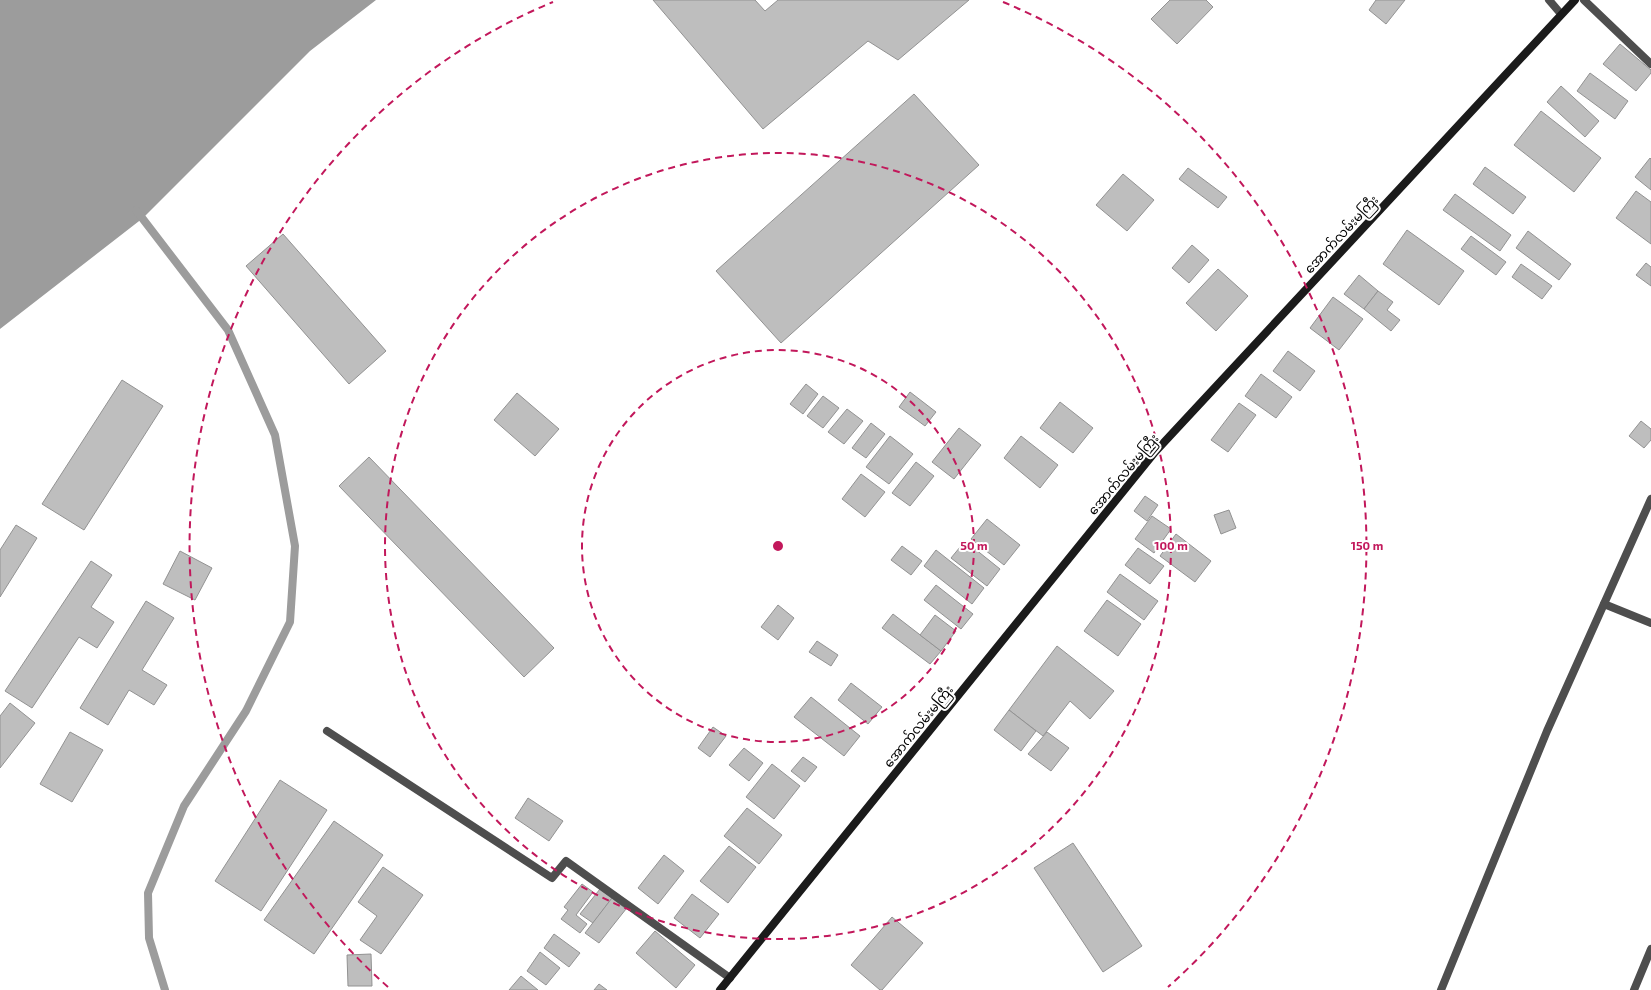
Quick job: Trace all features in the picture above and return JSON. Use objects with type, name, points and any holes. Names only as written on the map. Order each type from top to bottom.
[{"type":"main road","name":"အောက်လမ်းမကြီး","points":[[720,990],[1155,452],[1575,0]]},
{"type":"lane","points":[[1549,0],[1561,14]]},
{"type":"lane","points":[[1584,0],[1651,64]]},
{"type":"lane","points":[[1441,990],[1548,731],[1651,499]]},
{"type":"lane","points":[[1604,604],[1651,622]]},
{"type":"lane","points":[[327,731],[552,878],[566,861],[730,978]]},
{"type":"lane","points":[[1634,990],[1651,949]]},
{"type":"shaded area","points":[[0,0],[376,0],[310,51],[143,218],[0,329]]},
{"type":"building","points":[[653,0],[755,0],[765,11],[778,0],[969,0],[898,60],[868,41],[763,129]]},
{"type":"building","points":[[1170,0],[1206,0],[1213,7],[1177,44],[1151,19]]},
{"type":"building","points":[[1376,0],[1405,0],[1386,24],[1369,10]]},
{"type":"building","points":[[1620,44],[1651,70],[1651,73],[1636,91],[1603,64]]},
{"type":"building","points":[[1590,73],[1628,101],[1615,119],[1577,91]]},
{"type":"building","points":[[1561,86],[1599,121],[1585,137],[1547,102]]},
{"type":"building","points":[[914,94],[979,165],[781,343],[716,271]]},
{"type":"building","points":[[1541,111],[1601,158],[1574,192],[1514,145]]},
{"type":"building","points":[[1650,158],[1651,159],[1651,190],[1635,177]]},
{"type":"building","points":[[1485,167],[1526,197],[1513,214],[1473,184]]},
{"type":"building","points":[[1188,168],[1227,197],[1218,208],[1179,179]]},
{"type":"building","points":[[1123,174],[1154,200],[1127,231],[1096,205]]},
{"type":"building","points":[[1636,191],[1651,202],[1651,244],[1616,218]]},
{"type":"building","points":[[1455,194],[1511,235],[1500,251],[1443,210]]},
{"type":"building","points":[[1407,230],[1464,271],[1439,305],[1383,264]]},
{"type":"building","points":[[1528,231],[1571,264],[1559,280],[1516,248]]},
{"type":"building","points":[[283,234],[386,351],[349,384],[246,266]]},
{"type":"building","points":[[1471,236],[1506,262],[1496,275],[1461,249]]},
{"type":"building","points":[[1192,245],[1209,260],[1189,283],[1172,268]]},
{"type":"building","points":[[1646,263],[1651,267],[1651,286],[1636,275]]},
{"type":"building","points":[[1521,264],[1552,286],[1542,299],[1512,277]]},
{"type":"building","points":[[1218,269],[1248,296],[1216,331],[1186,303]]},
{"type":"building","points":[[1359,275],[1378,291],[1364,309],[1344,294]]},
{"type":"building","points":[[1378,291],[1393,302],[1387,310],[1400,320],[1391,331],[1364,309]]},
{"type":"building","points":[[1333,297],[1363,319],[1339,350],[1310,328]]},
{"type":"building","points":[[1288,351],[1315,371],[1300,391],[1273,371]]},
{"type":"building","points":[[1261,374],[1292,397],[1276,418],[1245,396]]},
{"type":"building","points":[[122,380],[163,406],[84,530],[42,504]]},
{"type":"building","points":[[806,384],[818,394],[803,414],[790,404]]},
{"type":"building","points":[[910,392],[936,412],[925,426],[899,407]]},
{"type":"building","points":[[517,393],[559,429],[535,456],[494,420]]},
{"type":"building","points":[[823,396],[839,408],[823,428],[807,416]]},
{"type":"building","points":[[1060,402],[1093,428],[1073,453],[1040,428]]},
{"type":"building","points":[[1239,403],[1256,415],[1228,452],[1211,440]]},
{"type":"building","points":[[847,409],[863,421],[844,444],[828,432]]},
{"type":"building","points":[[1641,421],[1651,429],[1651,440],[1644,448],[1629,436]]},
{"type":"building","points":[[871,423],[885,434],[866,458],[852,448]]},
{"type":"building","points":[[959,428],[981,445],[954,479],[932,462]]},
{"type":"building","points":[[890,436],[913,454],[889,484],[866,467]]},
{"type":"building","points":[[1021,436],[1058,465],[1040,488],[1004,458]]},
{"type":"building","points":[[369,457],[554,648],[524,677],[339,486]]},
{"type":"building","points":[[916,462],[934,476],[910,506],[892,493]]},
{"type":"building","points":[[861,474],[885,492],[865,517],[842,499]]},
{"type":"building","points":[[1145,496],[1158,505],[1147,521],[1134,511]]},
{"type":"building","points":[[1229,510],[1236,528],[1221,534],[1214,515]]},
{"type":"building","points":[[1152,516],[1171,529],[1154,553],[1135,539]]},
{"type":"building","points":[[987,519],[1020,545],[1004,565],[971,539]]},
{"type":"building","points":[[16,525],[37,538],[0,597],[0,550]]},
{"type":"building","points":[[1176,534],[1211,561],[1195,582],[1160,556]]},
{"type":"building","points":[[965,541],[1000,569],[987,586],[951,558]]},
{"type":"building","points":[[902,546],[922,561],[911,575],[891,560]]},
{"type":"building","points":[[1138,548],[1164,566],[1150,584],[1125,565]]},
{"type":"building","points":[[936,550],[984,588],[972,604],[924,566]]},
{"type":"building","points":[[180,551],[212,568],[195,600],[163,584]]},
{"type":"building","points":[[91,561],[112,575],[91,607],[114,622],[97,648],[79,637],[32,708],[5,691]]},
{"type":"building","points":[[1120,574],[1158,601],[1144,620],[1107,592]]},
{"type":"building","points":[[936,585],[973,614],[961,629],[924,600]]},
{"type":"building","points":[[1107,600],[1141,624],[1118,656],[1084,631]]},
{"type":"building","points":[[146,601],[174,618],[142,670],[167,685],[154,705],[129,690],[108,725],[80,708]]},
{"type":"building","points":[[778,605],[794,618],[778,640],[761,627]]},
{"type":"building","points":[[893,614],[941,651],[930,664],[882,628]]},
{"type":"building","points":[[935,615],[956,631],[941,651],[920,635]]},
{"type":"building","points":[[817,641],[838,655],[831,666],[809,652]]},
{"type":"building","points":[[1057,646],[1114,691],[1090,719],[1070,701],[1043,736],[1009,710]]},
{"type":"building","points":[[851,683],[882,707],[868,724],[838,700]]},
{"type":"building","points":[[811,697],[860,736],[844,756],[794,717]]},
{"type":"building","points":[[10,703],[35,723],[0,768],[0,716]]},
{"type":"building","points":[[1009,710],[1036,731],[1021,751],[994,730]]},
{"type":"building","points":[[713,727],[726,736],[710,757],[698,748]]},
{"type":"building","points":[[70,732],[103,750],[72,802],[40,784]]},
{"type":"building","points":[[1047,732],[1069,748],[1051,771],[1028,754]]},
{"type":"building","points":[[744,748],[763,763],[749,781],[729,765]]},
{"type":"building","points":[[803,757],[817,767],[805,782],[791,771]]},
{"type":"building","points":[[772,764],[800,786],[774,819],[746,797]]},
{"type":"building","points":[[280,780],[327,810],[261,911],[215,881]]},
{"type":"building","points":[[528,798],[563,821],[549,841],[515,818]]},
{"type":"building","points":[[747,808],[782,835],[759,864],[724,836]]},
{"type":"building","points":[[334,821],[383,855],[314,954],[264,920]]},
{"type":"building","points":[[1073,843],[1142,946],[1103,972],[1034,868]]},
{"type":"building","points":[[729,846],[756,867],[728,903],[700,881]]},
{"type":"building","points":[[664,855],[684,871],[658,904],[638,888]]},
{"type":"building","points":[[383,867],[423,895],[381,954],[360,940],[377,916],[358,902]]},
{"type":"building","points":[[582,884],[593,892],[576,915],[587,924],[580,933],[561,919],[568,910],[564,907]]},
{"type":"building","points":[[600,889],[612,898],[593,923],[580,914]]},
{"type":"building","points":[[692,894],[719,914],[700,938],[674,918]]},
{"type":"building","points":[[612,898],[626,909],[599,943],[585,933]]},
{"type":"building","points":[[892,917],[923,943],[882,990],[880,990],[851,965]]},
{"type":"building","points":[[655,931],[695,965],[676,988],[636,953]]},
{"type":"building","points":[[554,934],[580,953],[569,967],[544,948]]},
{"type":"building","points":[[540,952],[560,968],[546,985],[527,971]]},
{"type":"building","points":[[371,954],[372,986],[348,986],[347,955]]},
{"type":"building","points":[[521,976],[538,990],[509,990]]},
{"type":"building","points":[[599,984],[607,990],[594,990]]},
{"type":"waterway","points":[[136,210],[228,330],[275,435],[295,546],[290,622],[246,711],[184,806],[148,893],[149,938],[165,990]]}]
